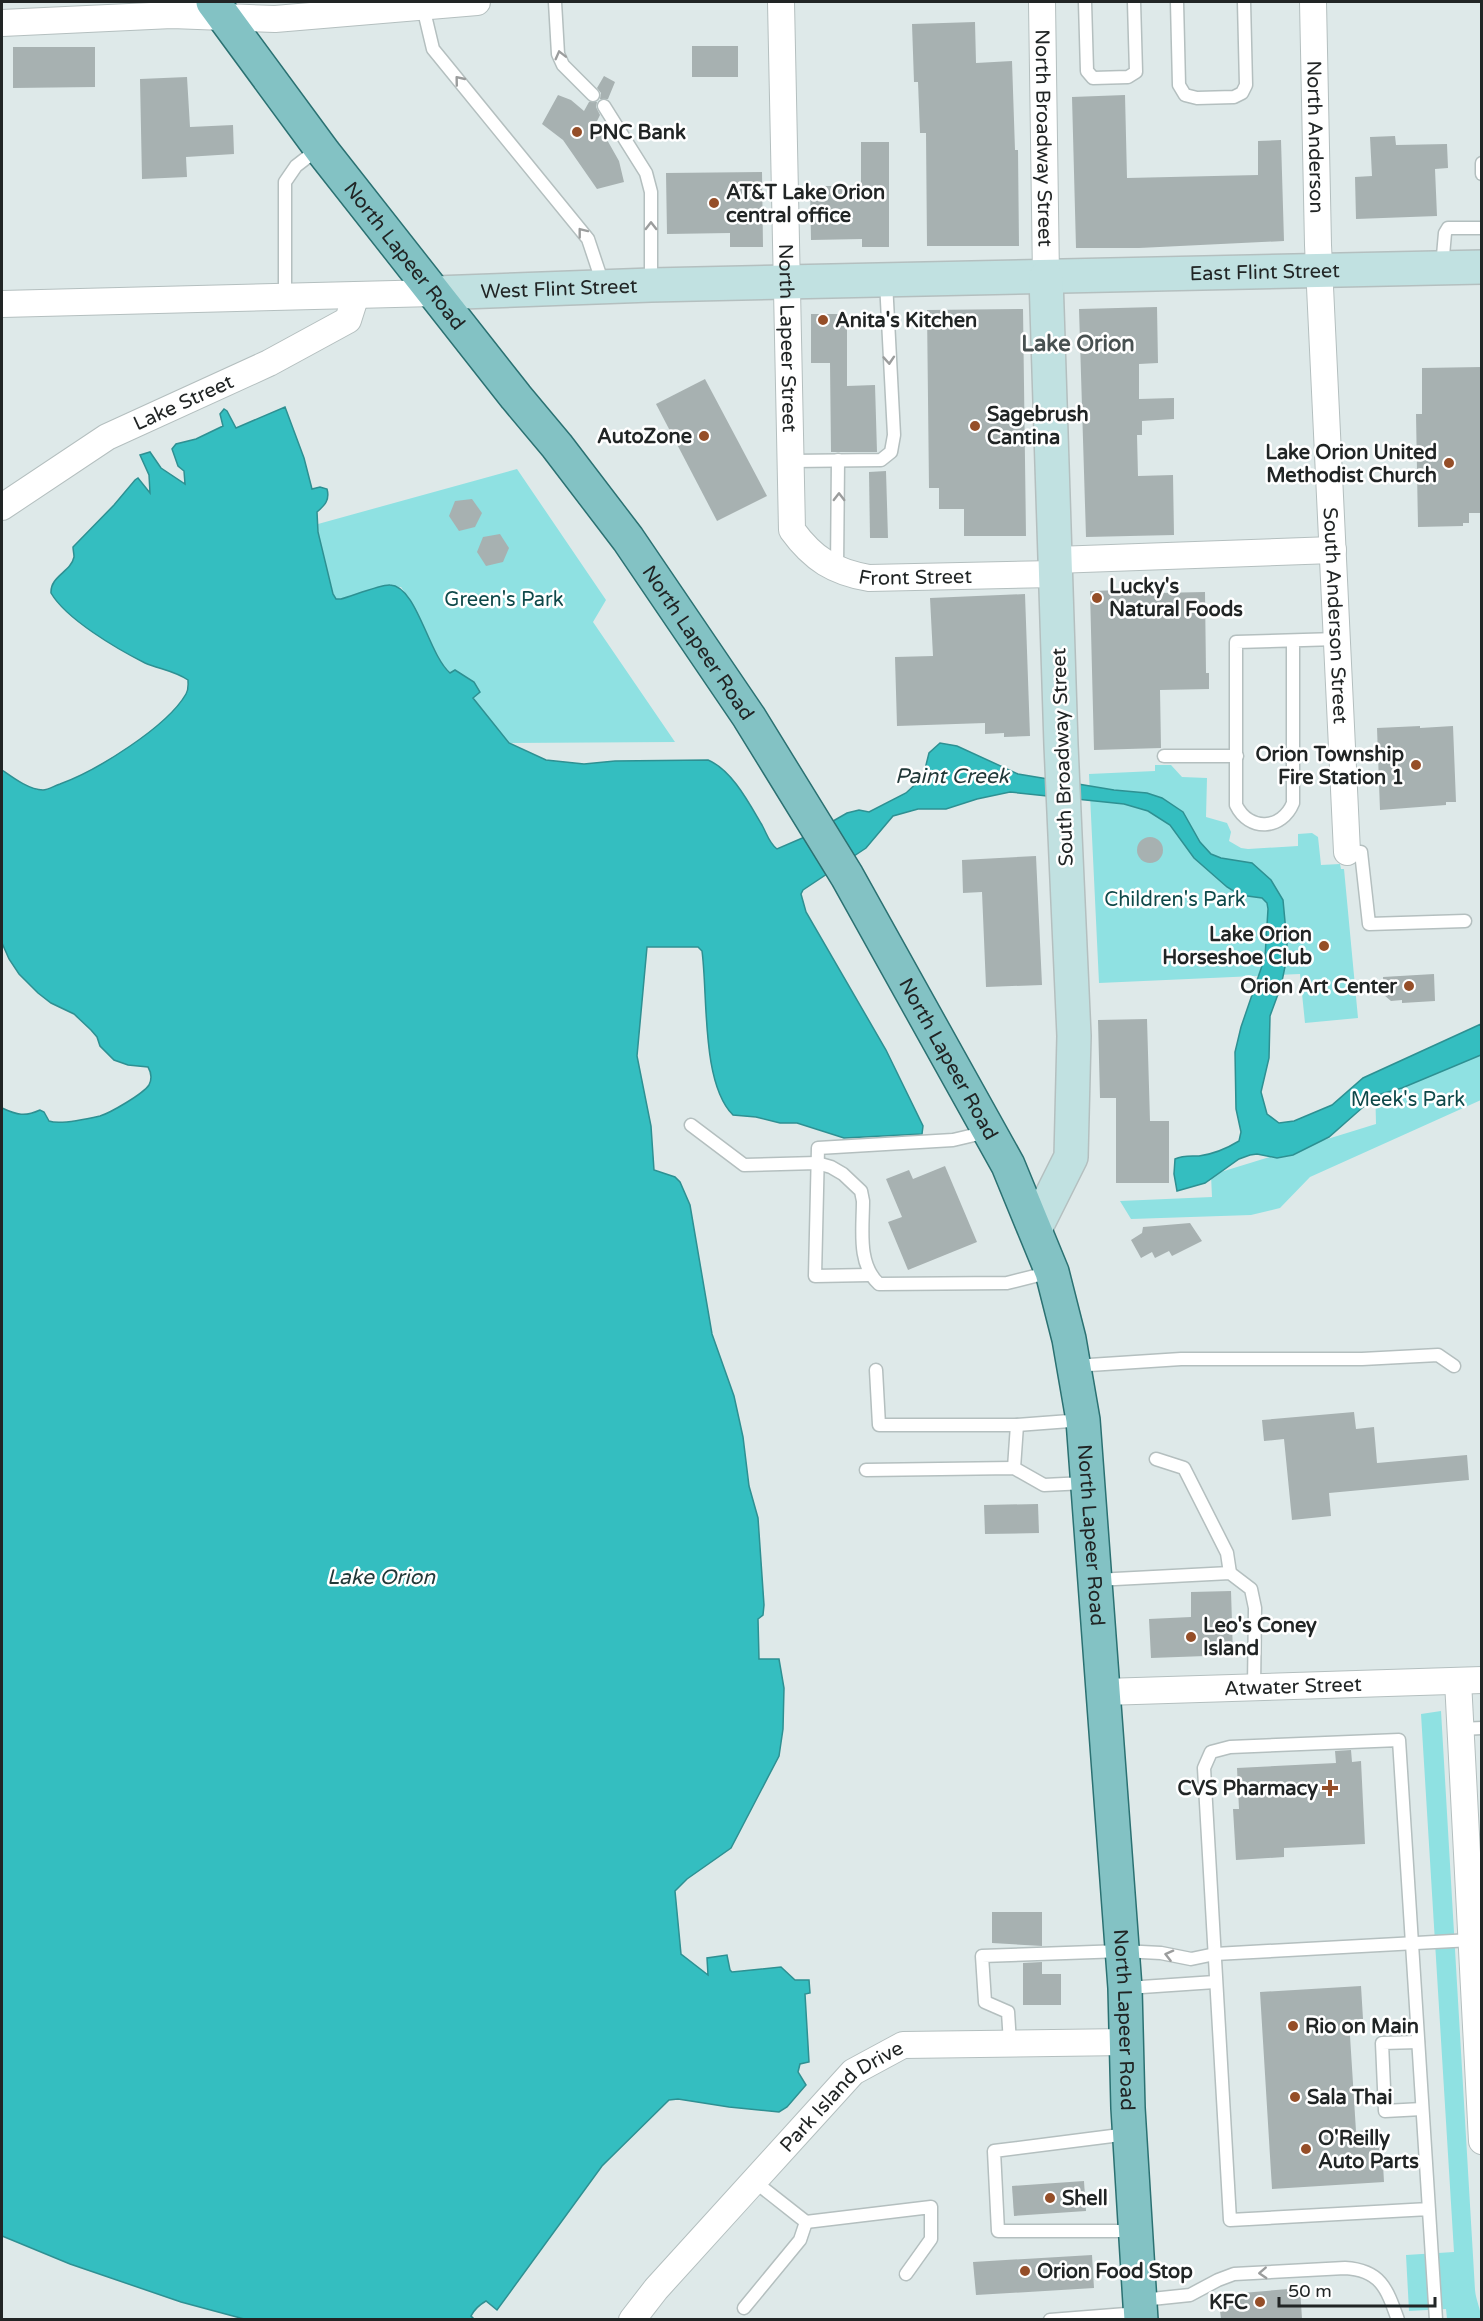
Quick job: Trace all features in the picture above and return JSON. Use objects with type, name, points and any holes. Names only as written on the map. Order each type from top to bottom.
[{"type":"main road","name":"North Lapeer Road","points":[[219,9],[320,147],[628,539],[749,717],[847,876],[934,1030],[1008,1165],[1035,1229],[1052,1272],[1083,1420],[1125,1988],[1140,2311]]},
{"type":"main road","name":"East Flint Street","points":[[1046,277],[1482,267]]},
{"type":"main road","name":"West Flint Street","points":[[435,293],[510,292],[600,286],[1046,277]]},
{"type":"main road","name":"South Broadway Street","points":[[1035,1229],[1071,1157],[1074,1036],[1061,746],[1046,277]]},
{"type":"street","points":[[2,23],[172,15],[219,9],[276,19],[477,2]]},
{"type":"street","name":"North Lapeer Street","points":[[781,2],[792,530]]},
{"type":"street","name":"North Broadway Street","points":[[1042,2],[1046,277]]},
{"type":"street","name":"North Anderson","points":[[1313,2],[1319,271]]},
{"type":"street","name":"South Anderson Street","points":[[1319,271],[1347,852]]},
{"type":"street","name":"West Flint Street","points":[[2,304],[435,293]]},
{"type":"street","name":"Lake Street","points":[[2,507],[107,437],[269,363],[348,320],[356,295]]},
{"type":"street","name":"Front Street","points":[[792,530],[804,547],[825,564],[847,574],[869,578],[1333,550]]},
{"type":"street","points":[[1470,1681],[1482,2140]]},
{"type":"street","name":"Atwater Street","points":[[1104,1692],[1470,1681]]},
{"type":"street","name":"Park Island Drive","points":[[632,2319],[656,2289],[853,2072],[903,2045],[1127,2042]]},
{"type":"lane","points":[[555,2],[558,54],[563,65],[593,96]]},
{"type":"lane","points":[[1085,2],[1087,71],[1093,78],[1128,77],[1136,72],[1134,2]]},
{"type":"lane","points":[[1177,2],[1179,86],[1185,95],[1197,98],[1234,97],[1242,93],[1246,85],[1244,2]]},
{"type":"lane","points":[[423,7],[434,49],[588,239],[599,272],[600,286]]},
{"type":"lane","points":[[604,106],[646,172],[651,192],[651,285]]},
{"type":"lane","points":[[285,298],[285,182],[296,166],[320,147]]},
{"type":"lane","points":[[1482,163],[1482,174]]},
{"type":"lane","points":[[1442,267],[1445,232],[1449,228],[1482,228]]},
{"type":"lane","points":[[791,460],[881,460],[891,452],[894,435],[886,280]]},
{"type":"lane","points":[[837,570],[838,460]]},
{"type":"lane","points":[[1293,641],[1293,803],[1290,812],[1282,819],[1264,825],[1254,824],[1246,820],[1236,806],[1236,642],[1337,639]]},
{"type":"lane","points":[[1164,756],[1237,756]]},
{"type":"lane","points":[[1347,852],[1361,852],[1369,924],[1465,921]]},
{"type":"lane","points":[[691,1125],[744,1165],[817,1163],[843,1174],[861,1191],[864,1263],[869,1275],[879,1284],[1007,1283],[1052,1272]]},
{"type":"lane","points":[[869,1275],[815,1276],[818,1148],[953,1140],[988,1132]]},
{"type":"lane","points":[[1073,1366],[1181,1359],[1362,1359],[1438,1355],[1454,1366]]},
{"type":"lane","points":[[876,1370],[879,1425],[1017,1425],[1083,1420]]},
{"type":"lane","points":[[1014,1468],[1017,1425]]},
{"type":"lane","points":[[1156,1459],[1184,1468],[1227,1553],[1230,1573]]},
{"type":"lane","points":[[866,1470],[1014,1468],[1044,1485],[1088,1483]]},
{"type":"lane","points":[[1095,1580],[1230,1573],[1251,1589],[1255,1608],[1254,1688]]},
{"type":"lane","points":[[1429,2210],[1230,2220],[1204,1768],[1211,1752],[1230,1747],[1399,1740],[1436,2319]]},
{"type":"lane","points":[[1010,2043],[1008,2012],[985,2002],[982,1956],[1122,1951],[1161,1953],[1191,1959],[1215,1954],[1477,1939]]},
{"type":"lane","points":[[1125,1988],[1215,1982]]},
{"type":"lane","points":[[1418,2042],[1382,2043],[1385,2111],[1422,2109]]},
{"type":"lane","points":[[1130,2134],[994,2151],[998,2231],[1135,2231]]},
{"type":"lane","points":[[754,2181],[806,2222],[931,2207],[933,2227],[931,2239],[906,2274]]},
{"type":"lane","points":[[744,2308],[800,2240],[806,2222]]},
{"type":"lane","points":[[1050,2319],[1140,2311],[1190,2295],[1234,2274],[1346,2268],[1360,2269],[1372,2274],[1383,2284],[1398,2319]]},
{"type":"green space","name":"Green's Park","points":[[517,469],[606,600],[593,622],[675,742],[509,743],[472,698],[474,682],[455,670],[450,673],[436,655],[401,587],[336,599],[318,532],[318,524]]},
{"type":"green space","name":"Children's Park","points":[[1155,765],[1171,765],[1182,777],[1207,778],[1206,817],[1227,823],[1231,832],[1229,841],[1241,848],[1298,846],[1298,834],[1312,833],[1318,837],[1321,865],[1340,864],[1341,869],[1344,869],[1358,1018],[1305,1023],[1300,974],[1099,983],[1089,774],[1155,771]]},
{"type":"green space","name":"Meek's Park","points":[[1481,1035],[1481,1100],[1310,1177],[1280,1208],[1251,1215],[1131,1219],[1120,1201],[1212,1197],[1211,1175],[1376,1124],[1375,1083]]},
{"type":"green space","points":[[1441,1711],[1475,2290],[1481,2319],[1447,2319],[1446,2309],[1409,2311],[1406,2255],[1454,2252],[1421,1714]]},
{"type":"water","name":"Lake Orion","points":[[285,407],[304,458],[312,489],[320,487],[327,489],[326,502],[317,512],[318,532],[336,599],[386,585],[399,588],[408,596],[415,608],[442,664],[450,673],[455,670],[474,682],[480,692],[473,698],[509,743],[546,760],[584,764],[615,761],[708,760],[725,771],[739,788],[777,849],[807,836],[847,813],[859,810],[869,812],[906,793],[923,777],[929,753],[940,743],[957,746],[1018,774],[1114,790],[1147,793],[1162,798],[1183,812],[1200,842],[1211,854],[1252,863],[1271,880],[1283,900],[1287,943],[1286,962],[1281,986],[1270,1016],[1269,1058],[1261,1092],[1267,1114],[1279,1123],[1294,1121],[1332,1105],[1363,1078],[1481,1024],[1481,1055],[1402,1088],[1381,1094],[1329,1137],[1293,1155],[1277,1158],[1250,1155],[1239,1159],[1205,1183],[1177,1191],[1174,1174],[1175,1159],[1210,1154],[1239,1141],[1241,1132],[1236,1109],[1235,1052],[1241,1027],[1265,957],[1268,909],[1267,903],[1262,898],[1240,895],[1227,887],[1194,858],[1170,825],[1148,811],[1124,804],[1010,792],[946,809],[918,809],[893,816],[866,848],[803,890],[801,894],[806,912],[886,1050],[923,1126],[922,1134],[844,1138],[797,1123],[780,1123],[756,1117],[733,1115],[723,1101],[711,1061],[702,951],[698,947],[647,947],[637,1056],[651,1126],[654,1170],[675,1177],[680,1182],[690,1205],[712,1334],[734,1396],[743,1437],[749,1486],[758,1518],[764,1605],[763,1615],[758,1619],[759,1659],[779,1659],[784,1688],[783,1729],[779,1756],[731,1848],[687,1879],[675,1891],[681,1954],[708,1975],[707,1958],[727,1955],[732,1972],[781,1967],[795,1980],[809,1980],[810,1993],[805,1994],[809,2062],[800,2064],[798,2072],[806,2085],[787,2107],[779,2112],[678,2099],[669,2100],[602,2166],[497,2310],[486,2301],[472,2314],[474,2319],[244,2319],[181,2302],[70,2264],[2,2236],[2,1108],[21,1114],[30,1114],[40,1110],[44,1112],[49,1121],[54,1122],[88,1119],[105,1114],[133,1098],[146,1089],[151,1078],[148,1067],[128,1065],[114,1060],[100,1046],[91,1030],[74,1014],[51,1003],[38,993],[19,974],[9,959],[2,943],[2,770],[32,788],[49,789],[111,759],[147,734],[177,707],[187,692],[188,680],[145,663],[93,632],[58,603],[51,593],[52,587],[72,562],[73,547],[135,480],[138,478],[150,493],[149,475],[140,455],[150,452],[161,468],[185,484],[184,471],[178,466],[172,449],[176,444],[196,439],[223,426],[220,414],[224,409],[236,428]]},
{"type":"building","points":[[975,22],[976,63],[1012,61],[1015,150],[1018,150],[1019,246],[927,246],[926,133],[920,133],[918,82],[914,82],[912,24]]},
{"type":"building","points":[[692,46],[738,46],[738,77],[692,77]]},
{"type":"building","points":[[13,47],[95,47],[95,87],[13,88]]},
{"type":"building","points":[[604,76],[615,82],[608,99],[600,99],[601,93],[597,88]]},
{"type":"building","points":[[187,77],[190,127],[233,125],[234,154],[186,157],[187,177],[142,179],[140,79]]},
{"type":"building","name":"PNC Bank","points":[[558,95],[571,100],[584,111],[589,102],[597,102],[596,107],[600,115],[594,127],[606,138],[619,161],[624,182],[597,189],[563,140],[542,124]]},
{"type":"building","points":[[1125,95],[1127,178],[1258,175],[1258,141],[1281,140],[1284,241],[1139,248],[1076,248],[1072,97]]},
{"type":"building","points":[[1395,136],[1396,145],[1447,144],[1448,168],[1435,169],[1437,216],[1356,219],[1355,177],[1372,176],[1370,137]]},
{"type":"building","points":[[861,142],[889,142],[889,247],[862,247],[862,239],[811,240],[810,186],[861,186]]},
{"type":"building","name":"AT&T Lake Orion central office","points":[[762,172],[763,247],[730,247],[730,233],[667,234],[666,173]]},
{"type":"building","points":[[1157,307],[1158,363],[1139,364],[1139,399],[1174,398],[1174,419],[1142,421],[1142,435],[1137,435],[1138,476],[1173,475],[1174,535],[1086,537],[1079,309]]},
{"type":"building","points":[[1023,309],[1026,536],[964,536],[964,509],[939,509],[939,488],[929,488],[927,310]]},
{"type":"building","points":[[811,314],[847,314],[847,386],[875,385],[877,452],[831,452],[830,363],[811,363]]},
{"type":"building","name":"Lake Orion United Methodist Church","points":[[1482,367],[1482,513],[1469,513],[1469,523],[1463,523],[1463,526],[1418,527],[1416,414],[1422,414],[1422,368]]},
{"type":"building","name":"AutoZone","points":[[705,379],[767,496],[717,521],[656,404]]},
{"type":"building","points":[[886,471],[888,538],[870,538],[869,472]]},
{"type":"building","points":[[472,499],[482,513],[475,527],[459,531],[449,516],[455,501]]},
{"type":"building","points":[[500,534],[509,548],[503,562],[486,566],[477,552],[483,537]]},
{"type":"building","points":[[1157,589],[1157,593],[1205,592],[1206,673],[1209,673],[1209,689],[1160,690],[1161,748],[1094,750],[1090,591]]},
{"type":"building","points":[[1025,594],[1030,736],[1004,737],[1004,733],[985,734],[985,723],[897,726],[895,657],[933,656],[930,598]]},
{"type":"building","name":"Orion Township Fire Station 1","points":[[1420,726],[1420,728],[1453,726],[1456,802],[1446,802],[1446,805],[1380,810],[1377,728]]},
{"type":"building","points":[[1150,837],[1159,841],[1163,850],[1159,859],[1150,863],[1141,859],[1137,850],[1141,841]]},
{"type":"building","points":[[1036,856],[1042,985],[986,987],[982,892],[963,893],[962,860]]},
{"type":"building","name":"Orion Art Center","points":[[1434,974],[1435,1001],[1402,1003],[1402,1000],[1391,1001],[1384,995],[1383,977]]},
{"type":"building","points":[[1147,1019],[1150,1121],[1169,1121],[1169,1183],[1116,1183],[1116,1098],[1100,1098],[1098,1020]]},
{"type":"building","points":[[945,1166],[977,1242],[908,1270],[888,1222],[902,1217],[886,1179],[909,1170],[913,1179]]},
{"type":"building","points":[[1190,1223],[1202,1241],[1172,1256],[1169,1251],[1155,1258],[1152,1252],[1141,1258],[1131,1240],[1142,1233],[1143,1227]]},
{"type":"building","points":[[1354,1412],[1356,1429],[1374,1427],[1377,1463],[1467,1455],[1469,1480],[1329,1493],[1331,1516],[1292,1520],[1284,1439],[1264,1441],[1262,1420]]},
{"type":"building","points":[[1038,1504],[1039,1533],[985,1534],[984,1505]]},
{"type":"building","name":"Leo's Coney Island","points":[[1231,1591],[1233,1655],[1151,1658],[1149,1619],[1191,1617],[1191,1592]]},
{"type":"building","name":"CVS Pharmacy","points":[[1351,1750],[1352,1762],[1361,1761],[1365,1844],[1284,1848],[1284,1857],[1236,1860],[1233,1809],[1239,1809],[1237,1768],[1336,1763],[1335,1751]]},
{"type":"building","points":[[992,1912],[1042,1912],[1042,1946],[992,1943]]},
{"type":"building","points":[[1042,1962],[1042,1974],[1061,1974],[1061,2005],[1023,2005],[1023,1963]]},
{"type":"building","points":[[1361,1986],[1363,2019],[1349,2020],[1356,2131],[1381,2130],[1384,2182],[1272,2189],[1260,1992]]},
{"type":"building","points":[[1084,2181],[1086,2211],[1014,2216],[1012,2186]]},
{"type":"building","points":[[1092,2255],[1094,2288],[976,2295],[973,2262]]},
{"type":"building","name":"KFC","points":[[1300,2288],[1302,2319],[1221,2319],[1218,2295]]},
{"type":"place","name":"PNC Bank","points":[[577,132]]},
{"type":"place","name":"AT&T Lake Orion central office","points":[[714,203]]},
{"type":"place","name":"Anita's Kitchen","points":[[823,320]]},
{"type":"place","name":"Sagebrush Cantina","points":[[975,426]]},
{"type":"place","name":"AutoZone","points":[[704,436]]},
{"type":"place","name":"Lake Orion United Methodist Church","points":[[1449,463]]},
{"type":"place","name":"Lucky's Natural Foods","points":[[1097,598]]},
{"type":"place","name":"Orion Township Fire Station 1","points":[[1416,765]]},
{"type":"place","name":"Lake Orion Horseshoe Club","points":[[1324,946]]},
{"type":"place","name":"Orion Art Center","points":[[1409,986]]},
{"type":"place","name":"Leo's Coney Island","points":[[1191,1637]]},
{"type":"place","name":"CVS Pharmacy","points":[[1330,1788]]},
{"type":"place","name":"Rio on Main","points":[[1293,2026]]},
{"type":"place","name":"Sala Thai","points":[[1295,2097]]},
{"type":"place","name":"O'Reilly Auto Parts","points":[[1306,2149]]},
{"type":"place","name":"Shell","points":[[1050,2198]]},
{"type":"place","name":"Orion Food Stop","points":[[1025,2271]]},
{"type":"place","name":"KFC","points":[[1260,2302]]},
{"type":"district","name":"Lake Orion","points":[[1078,343]]},
{"type":"water label","name":"Paint Creek","points":[[952,776]]}]
